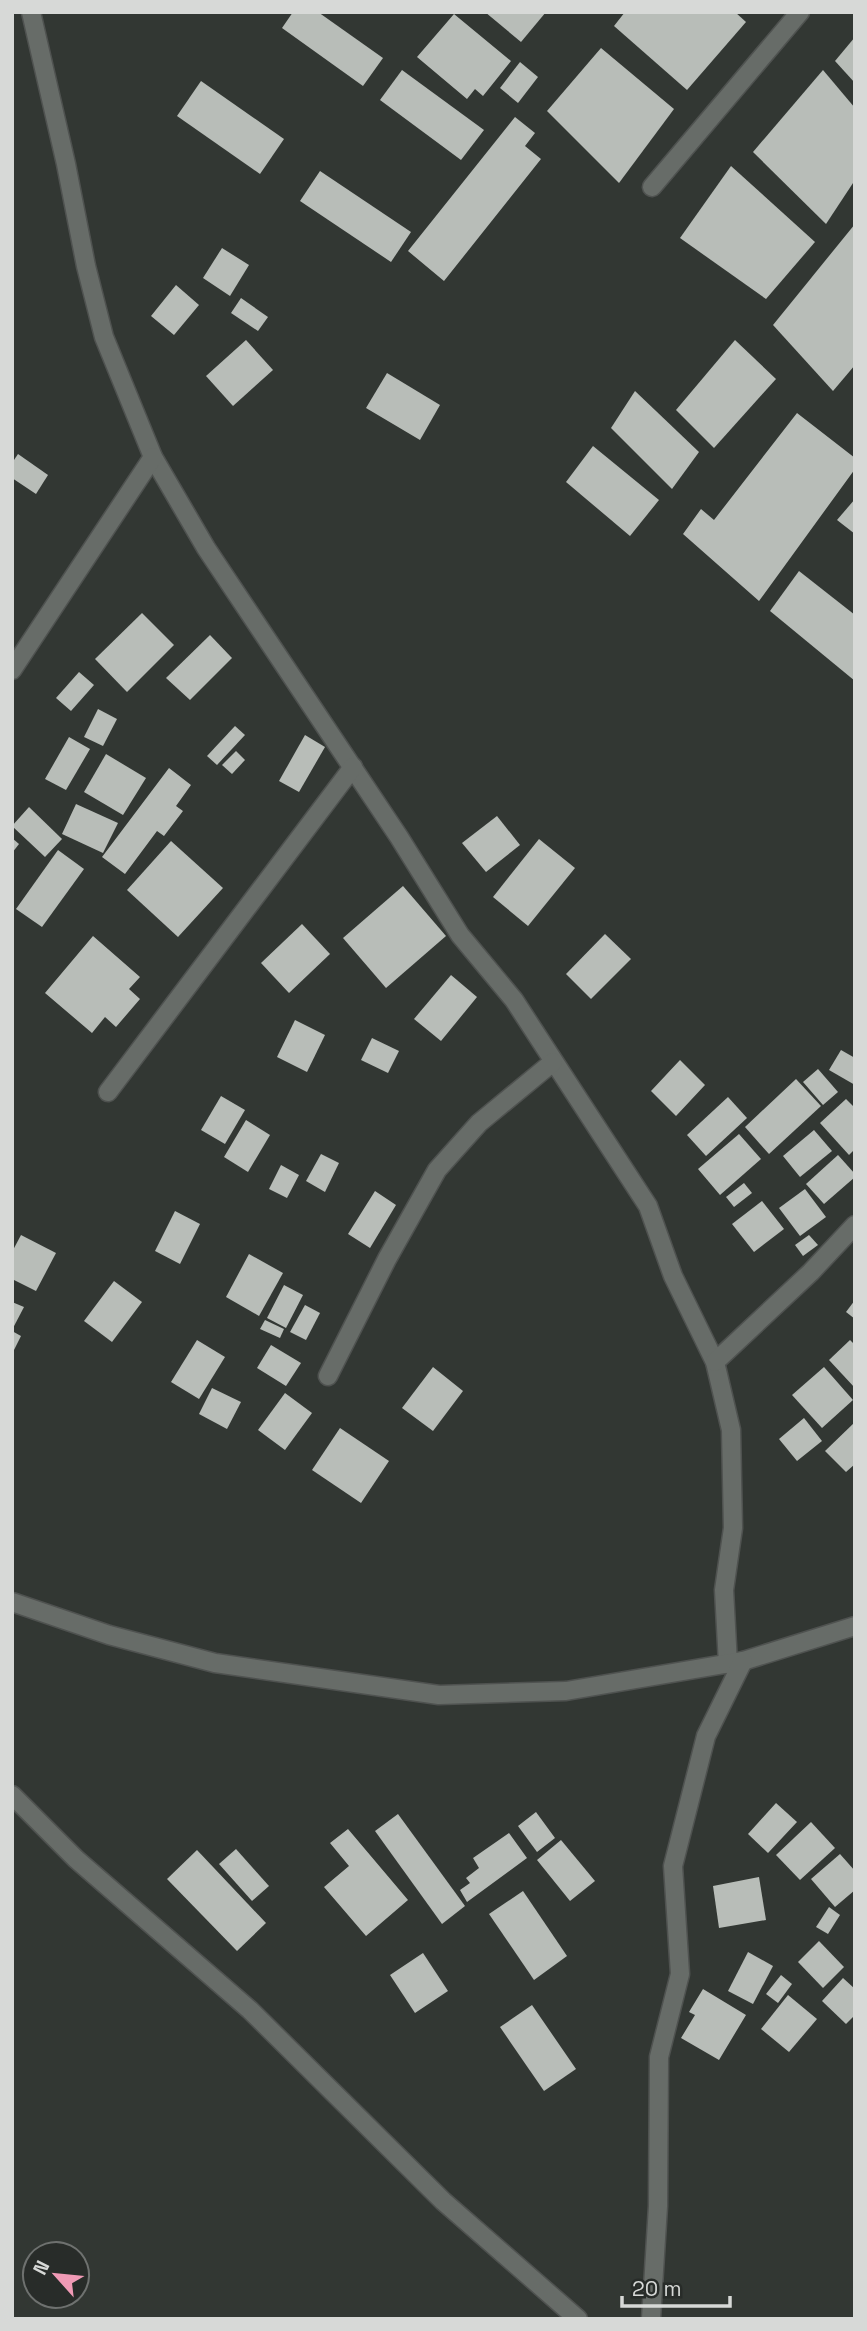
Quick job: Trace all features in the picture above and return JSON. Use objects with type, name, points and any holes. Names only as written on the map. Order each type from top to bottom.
[{"type":"street","points":[[31,12],[103,337],[153,457],[206,548],[353,767],[460,935],[514,1000],[648,1206],[673,1276],[715,1362],[731,1430],[733,1528],[724,1590],[735,1662],[706,1735],[673,1866],[680,1974],[659,2057],[659,2206],[651,2319]]},
{"type":"street","points":[[652,187],[800,12]]},
{"type":"street","points":[[12,670],[153,457]]},
{"type":"street","points":[[108,1092],[353,767]]},
{"type":"street","points":[[328,1376],[387,1259],[437,1170],[479,1123],[553,1062]]},
{"type":"street","points":[[715,1362],[811,1272],[855,1225]]},
{"type":"street","points":[[12,1602],[108,1636],[215,1663],[439,1695],[566,1690],[735,1662],[855,1626]]},
{"type":"street","points":[[12,1795],[76,1859],[250,2010],[443,2201],[578,2319]]},
{"type":"building","points":[[293,12],[318,12],[383,58],[363,86],[282,28]]},
{"type":"building","points":[[485,12],[546,12],[521,42]]},
{"type":"building","points":[[625,12],[735,12],[746,22],[687,90],[614,26]]},
{"type":"building","points":[[454,14],[511,61],[483,96],[475,89],[467,99],[417,57]]},
{"type":"building","points":[[855,37],[855,83],[835,61]]},
{"type":"building","points":[[601,48],[674,109],[619,183],[547,111]]},
{"type":"building","points":[[520,62],[538,77],[518,103],[500,88]]},
{"type":"building","points":[[402,70],[484,130],[461,160],[380,100]]},
{"type":"building","points":[[823,70],[855,108],[855,180],[826,224],[753,152]]},
{"type":"building","points":[[201,81],[284,139],[260,174],[177,116]]},
{"type":"building","points":[[515,117],[535,133],[525,146],[541,159],[444,281],[408,251]]},
{"type":"building","points":[[731,166],[815,242],[766,299],[680,238]]},
{"type":"building","points":[[320,171],[411,232],[391,262],[300,201]]},
{"type":"building","points":[[855,224],[855,365],[833,391],[773,325]]},
{"type":"building","points":[[222,248],[249,265],[230,296],[203,278]]},
{"type":"building","points":[[176,285],[199,305],[174,335],[151,316]]},
{"type":"building","points":[[241,298],[268,317],[258,331],[231,313]]},
{"type":"building","points":[[246,340],[273,370],[233,406],[206,376]]},
{"type":"building","points":[[735,340],[776,379],[714,448],[676,410]]},
{"type":"building","points":[[387,373],[440,405],[420,440],[366,408]]},
{"type":"building","points":[[635,391],[699,452],[672,489],[611,428]]},
{"type":"building","points":[[797,413],[855,458],[855,469],[759,601],[683,534],[701,509],[714,520]]},
{"type":"building","points":[[593,446],[659,500],[630,536],[566,482]]},
{"type":"building","points":[[18,454],[48,475],[36,494],[12,478],[12,463]]},
{"type":"building","points":[[855,499],[855,534],[837,520]]},
{"type":"building","points":[[799,571],[855,615],[855,681],[770,611]]},
{"type":"building","points":[[142,613],[174,645],[127,692],[95,659]]},
{"type":"building","points":[[210,635],[232,658],[190,700],[166,678]]},
{"type":"building","points":[[79,672],[94,685],[71,711],[56,698]]},
{"type":"building","points":[[98,709],[117,719],[103,746],[84,737]]},
{"type":"building","points":[[235,726],[245,735],[217,765],[207,756]]},
{"type":"building","points":[[305,735],[325,747],[299,792],[279,781]]},
{"type":"building","points":[[69,737],[90,749],[66,790],[45,779]]},
{"type":"building","points":[[236,751],[245,760],[232,774],[222,765]]},
{"type":"building","points":[[106,754],[146,778],[123,815],[84,792]]},
{"type":"building","points":[[169,768],[191,785],[176,806],[183,811],[164,836],[157,831],[125,874],[102,857]]},
{"type":"building","points":[[76,804],[118,823],[103,853],[62,834]]},
{"type":"building","points":[[29,807],[62,839],[45,857],[12,826]]},
{"type":"building","points":[[497,816],[520,845],[486,872],[462,843]]},
{"type":"building","points":[[12,838],[19,844],[12,853]]},
{"type":"building","points":[[539,839],[575,868],[528,926],[493,897]]},
{"type":"building","points":[[171,841],[223,888],[178,937],[127,890]]},
{"type":"building","points":[[58,850],[84,869],[42,927],[16,909]]},
{"type":"building","points":[[403,886],[446,936],[386,988],[343,938]]},
{"type":"building","points":[[302,924],[330,954],[289,993],[261,963]]},
{"type":"building","points":[[605,934],[631,959],[591,999],[566,974]]},
{"type":"building","points":[[93,936],[140,977],[129,989],[140,999],[116,1027],[105,1017],[92,1033],[45,993]]},
{"type":"building","points":[[451,975],[477,997],[441,1041],[414,1019]]},
{"type":"building","points":[[295,1020],[325,1035],[307,1072],[277,1057]]},
{"type":"building","points":[[372,1038],[399,1051],[388,1073],[361,1060]]},
{"type":"building","points":[[841,1050],[855,1058],[855,1085],[829,1070]]},
{"type":"building","points":[[680,1060],[705,1085],[676,1116],[651,1091]]},
{"type":"building","points":[[818,1069],[838,1092],[823,1105],[803,1082]]},
{"type":"building","points":[[796,1079],[821,1106],[769,1154],[745,1127]]},
{"type":"building","points":[[221,1096],[245,1110],[225,1144],[201,1130]]},
{"type":"building","points":[[728,1097],[747,1118],[706,1156],[687,1135]]},
{"type":"building","points":[[846,1099],[855,1108],[855,1149],[849,1155],[820,1123]]},
{"type":"building","points":[[246,1120],[270,1135],[248,1172],[224,1157]]},
{"type":"building","points":[[814,1130],[832,1151],[800,1177],[783,1156]]},
{"type":"building","points":[[739,1134],[761,1159],[720,1195],[698,1169]]},
{"type":"building","points":[[321,1154],[339,1163],[325,1192],[306,1181]]},
{"type":"building","points":[[838,1155],[855,1177],[824,1204],[806,1184]]},
{"type":"building","points":[[281,1165],[299,1175],[287,1198],[269,1189]]},
{"type":"building","points":[[744,1183],[752,1193],[734,1207],[726,1197]]},
{"type":"building","points":[[805,1189],[826,1217],[800,1236],[779,1208]]},
{"type":"building","points":[[375,1191],[396,1205],[370,1248],[348,1234]]},
{"type":"building","points":[[762,1201],[784,1229],[754,1252],[732,1224]]},
{"type":"building","points":[[175,1211],[200,1224],[180,1264],[155,1251]]},
{"type":"building","points":[[21,1235],[56,1253],[36,1291],[12,1279],[12,1252]]},
{"type":"building","points":[[809,1235],[818,1245],[803,1256],[795,1245]]},
{"type":"building","points":[[249,1254],[283,1273],[259,1316],[226,1297]]},
{"type":"building","points":[[114,1281],[142,1302],[112,1342],[84,1321]]},
{"type":"building","points":[[284,1285],[303,1295],[286,1328],[267,1318]]},
{"type":"building","points":[[855,1300],[855,1319],[846,1312]]},
{"type":"building","points":[[12,1302],[24,1307],[12,1330]]},
{"type":"building","points":[[305,1305],[320,1313],[306,1340],[290,1332]]},
{"type":"building","points":[[265,1320],[284,1329],[280,1338],[260,1329]]},
{"type":"building","points":[[12,1331],[21,1336],[12,1354]]},
{"type":"building","points":[[197,1340],[225,1357],[199,1399],[171,1382]]},
{"type":"building","points":[[850,1340],[855,1345],[855,1388],[829,1360]]},
{"type":"building","points":[[271,1345],[301,1363],[286,1386],[257,1368]]},
{"type":"building","points":[[433,1367],[463,1391],[433,1431],[402,1408]]},
{"type":"building","points":[[824,1367],[853,1400],[822,1428],[792,1395]]},
{"type":"building","points":[[212,1388],[241,1402],[227,1429],[199,1414]]},
{"type":"building","points":[[285,1393],[312,1413],[285,1450],[258,1430]]},
{"type":"building","points":[[804,1418],[822,1441],[797,1461],[779,1439]]},
{"type":"building","points":[[855,1422],[855,1464],[846,1472],[825,1451]]},
{"type":"building","points":[[340,1428],[389,1461],[361,1503],[312,1470]]},
{"type":"building","points":[[776,1803],[797,1822],[768,1853],[748,1834]]},
{"type":"building","points":[[536,1812],[555,1838],[537,1852],[518,1826]]},
{"type":"building","points":[[398,1814],[465,1906],[442,1924],[375,1831]]},
{"type":"building","points":[[811,1822],[835,1848],[800,1880],[776,1855]]},
{"type":"building","points":[[348,1829],[408,1900],[366,1936],[324,1887],[349,1866],[330,1843]]},
{"type":"building","points":[[509,1833],[527,1858],[467,1902],[460,1890],[470,1883],[466,1878],[479,1868],[473,1858]]},
{"type":"building","points":[[561,1840],[595,1881],[570,1901],[537,1860]]},
{"type":"building","points":[[236,1849],[269,1886],[252,1901],[219,1864]]},
{"type":"building","points":[[197,1850],[266,1923],[237,1951],[167,1879]]},
{"type":"building","points":[[840,1854],[855,1871],[855,1890],[835,1907],[811,1879]]},
{"type":"building","points":[[759,1877],[766,1920],[719,1928],[713,1886]]},
{"type":"building","points":[[523,1891],[567,1956],[534,1980],[489,1914]]},
{"type":"building","points":[[829,1907],[840,1915],[828,1934],[816,1927]]},
{"type":"building","points":[[819,1941],[844,1967],[823,1988],[798,1962]]},
{"type":"building","points":[[748,1952],[773,1966],[753,2004],[728,1991]]},
{"type":"building","points":[[423,1953],[448,1991],[415,2013],[390,1975]]},
{"type":"building","points":[[781,1975],[792,1984],[778,2003],[766,1994]]},
{"type":"building","points":[[843,1978],[855,1989],[855,2015],[846,2024],[822,2001]]},
{"type":"building","points":[[703,1989],[746,2015],[719,2060],[681,2038],[695,2015],[689,2012]]},
{"type":"building","points":[[788,1995],[817,2019],[789,2052],[761,2029]]},
{"type":"building","points":[[532,2005],[576,2069],[544,2091],[500,2027]]}]
